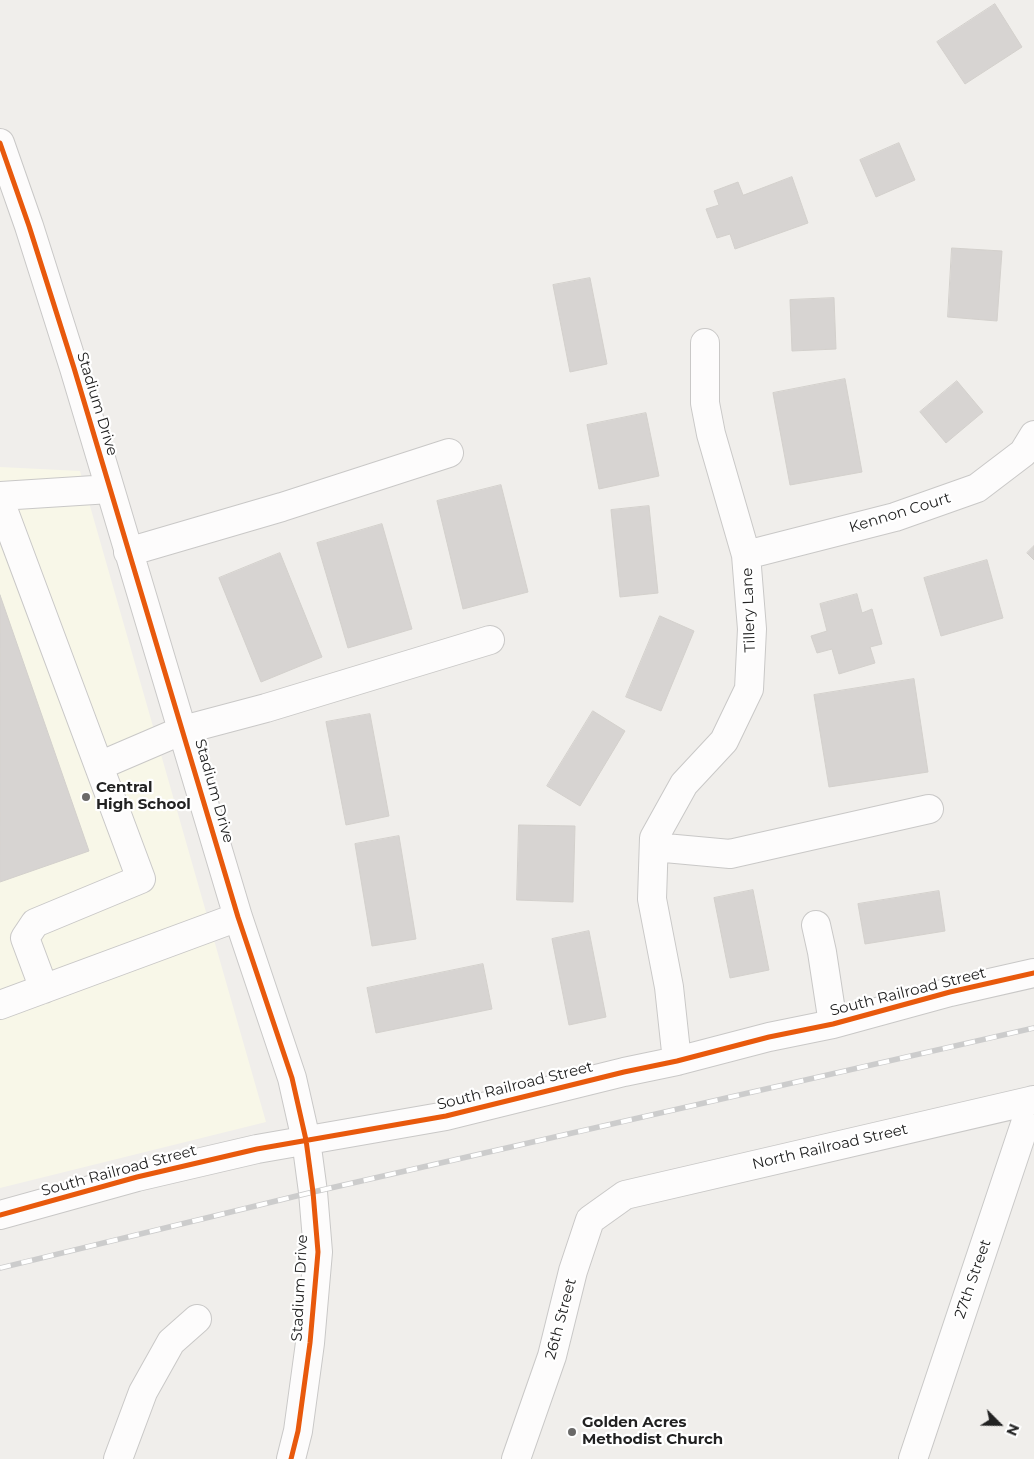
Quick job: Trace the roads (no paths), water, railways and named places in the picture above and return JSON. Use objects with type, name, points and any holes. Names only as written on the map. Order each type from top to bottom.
[{"type":"street","name":"Stadium Drive","points":[[0,143],[49,290],[238,917],[292,1078],[306,1140],[314,1192],[318,1252],[310,1343],[298,1431],[291,1459]]},
{"type":"street","name":"Tillery Lane","points":[[677,1061],[669,987],[652,899],[654,838],[684,784],[724,741],[749,689],[752,629],[746,555],[711,434],[705,403],[705,344]]},
{"type":"street","name":"Kennon Court","points":[[746,555],[895,517],[977,488],[1023,453],[1034,435]]},
{"type":"street","points":[[128,552],[282,508],[450,453]]},
{"type":"street","points":[[0,496],[110,489]]},
{"type":"street","points":[[0,501],[141,879],[35,923],[25,938],[44,988]]},
{"type":"street","points":[[100,766],[183,730],[266,708],[490,640]]},
{"type":"street","points":[[654,847],[730,854],[929,808]]},
{"type":"street","points":[[0,1005],[238,917]]},
{"type":"street","points":[[816,925],[833,1024]]},
{"type":"street","name":"South Railroad Street","points":[[0,1215],[137,1177],[258,1149],[446,1116],[769,1037],[833,1024],[950,992],[1034,973]]},
{"type":"street","name":"North Railroad Street","points":[[625,1195],[1034,1100]]},
{"type":"street","name":"27th Street","points":[[913,1459],[1034,1100]]},
{"type":"street","name":"26th Street","points":[[516,1459],[552,1356],[574,1271],[590,1220],[625,1195]]},
{"type":"street","points":[[118,1459],[143,1392],[171,1342],[197,1318]]},
{"type":"railway","points":[[0,1268],[313,1192],[1034,1028]]},
{"type":"place","name":"Central High School","points":[[86,797]]},
{"type":"place","name":"Golden Acres Methodist Church","points":[[572,1432]]}]
